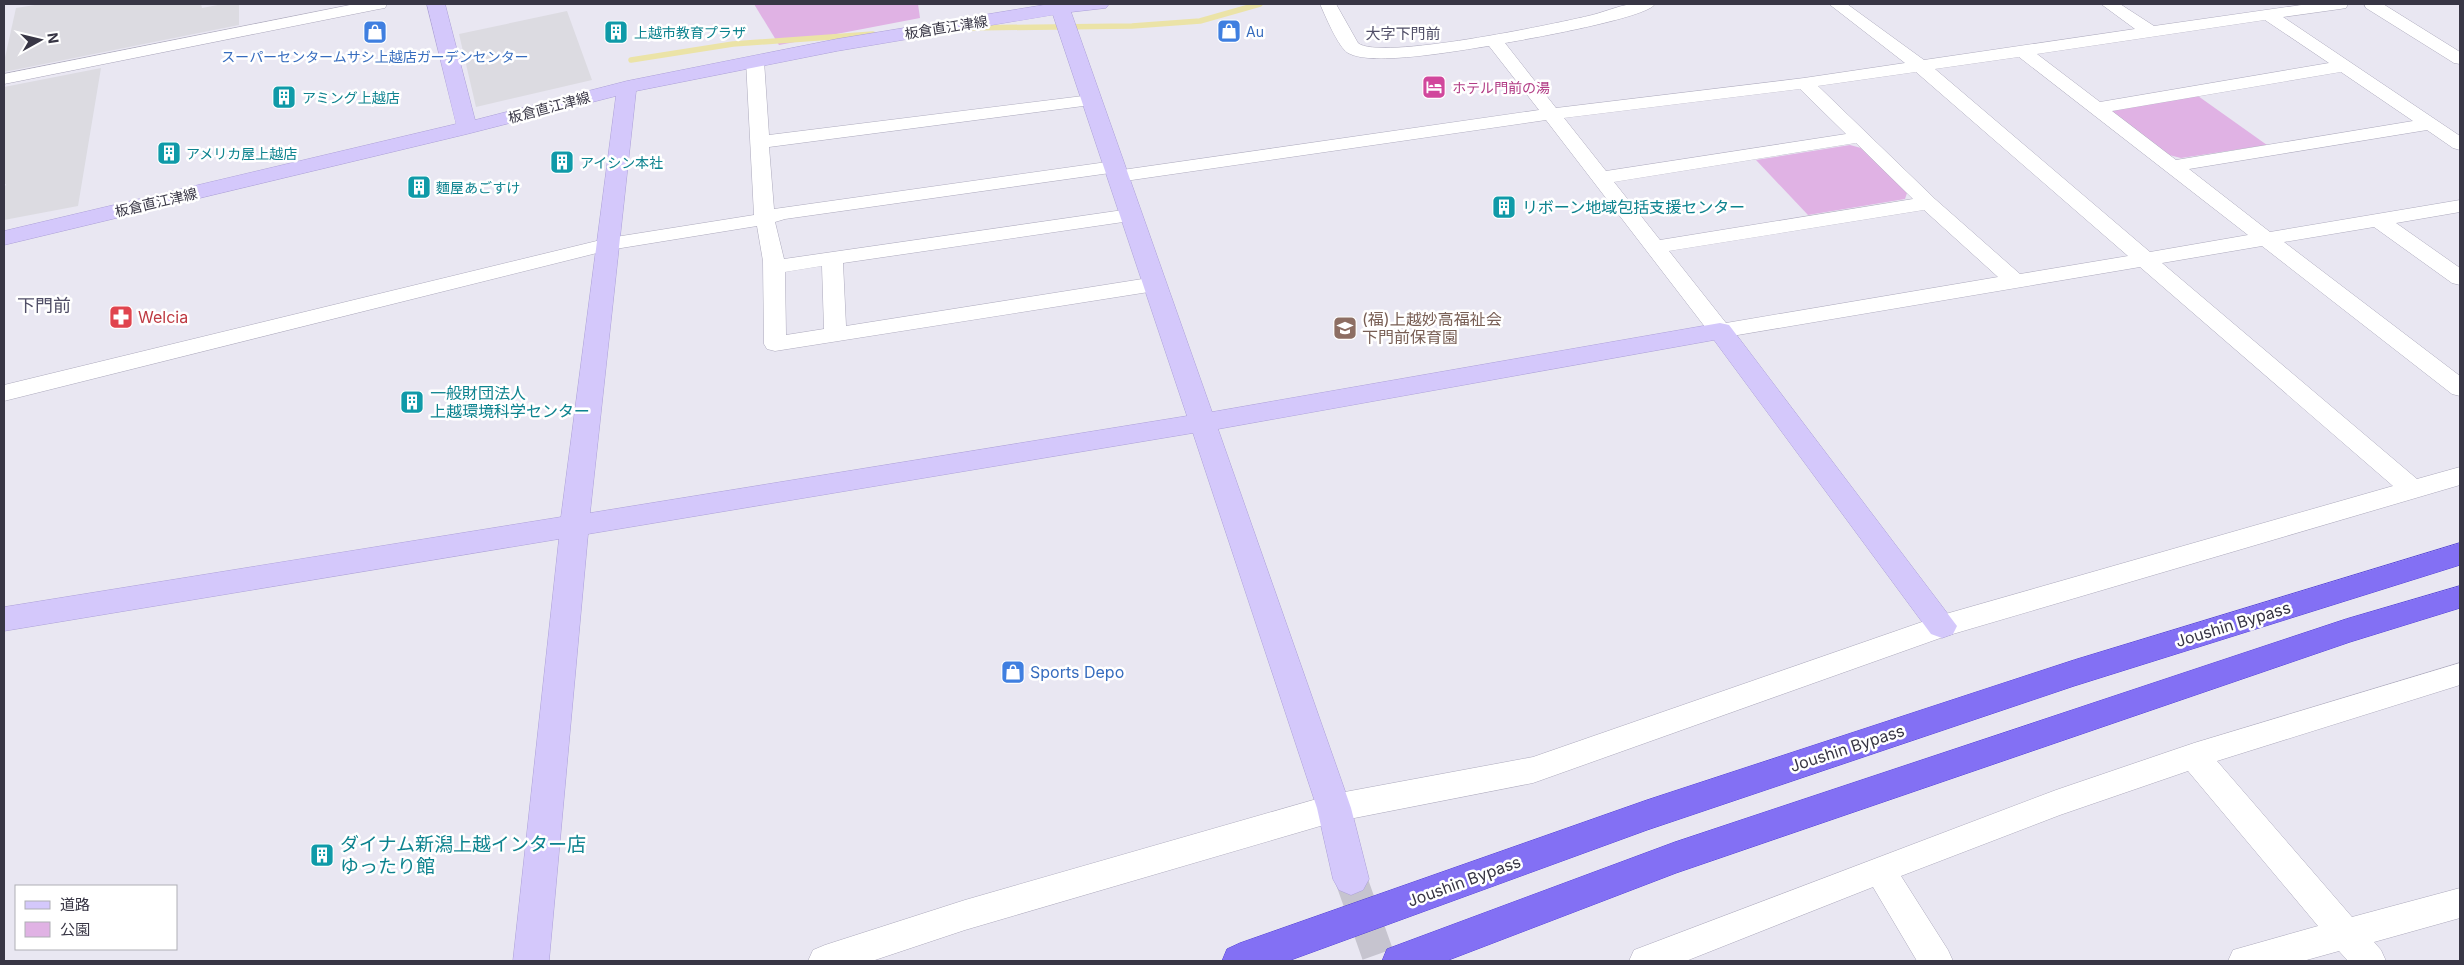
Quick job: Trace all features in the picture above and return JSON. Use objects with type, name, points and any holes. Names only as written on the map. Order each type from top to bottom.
[{"type":"highway","name":"Joushin Bypass","points":[[1240,961],[1647,815],[2000,697],[2460,554]]},
{"type":"highway","points":[[1400,961],[1685,854],[2337,635],[2460,597]]},
{"type":"street","points":[[4,79],[380,4]]},
{"type":"street","points":[[436,4],[467,128]]},
{"type":"street","name":"板倉直江津線","points":[[4,238],[467,128],[626,87],[837,44],[1060,6],[1100,4]]},
{"type":"street","points":[[1328,4],[1352,49],[1361,52],[1395,52],[1493,39],[1596,20],[1647,4]]},
{"type":"street","points":[[1837,4],[1918,64],[2142,259],[2413,490]]},
{"type":"street","points":[[2109,4],[2149,30]]},
{"type":"street","points":[[4,393],[609,244],[764,219],[781,213],[1804,83],[1918,64],[2340,4]]},
{"type":"street","points":[[2372,4],[2460,60]]},
{"type":"street","points":[[1060,6],[1130,216],[1334,808],[1351,879]]},
{"type":"street","points":[[2266,14],[2460,144]]},
{"type":"street","points":[[1493,39],[1720,331],[1942,626]]},
{"type":"street","points":[[2021,50],[2460,388]]},
{"type":"street","points":[[755,61],[764,219],[770,229],[773,267],[775,344],[1155,284]]},
{"type":"street","points":[[2096,108],[2345,66]]},
{"type":"street","points":[[1804,83],[1928,203],[2015,281]]},
{"type":"street","points":[[531,961],[574,527],[609,244],[626,87]]},
{"type":"street","points":[[760,142],[1091,100]]},
{"type":"street","points":[[2173,166],[2429,124]]},
{"type":"street","points":[[1600,178],[1860,137]]},
{"type":"street","points":[[1653,247],[1928,203]]},
{"type":"street","points":[[4,619],[1201,423],[1720,331],[2460,206]]},
{"type":"street","points":[[773,267],[1130,216]]},
{"type":"street","points":[[2378,220],[2460,278]]},
{"type":"street","points":[[832,258],[836,335]]},
{"type":"street","points":[[825,961],[965,915],[1334,808],[1533,770],[1942,626],[2460,476]]},
{"type":"street","points":[[1646,961],[1880,870],[2194,756],[2460,674]]},
{"type":"street","points":[[2194,756],[2369,961]]},
{"type":"street","points":[[1880,870],[1936,961]]},
{"type":"street","points":[[2245,961],[2460,903]]},
{"type":"green space","points":[[754,4],[918,4],[920,18],[779,45]]},
{"type":"green space","points":[[2198,96],[2267,145],[2181,158],[2169,155],[2110,112],[2114,108]]},
{"type":"green space","points":[[1850,145],[1861,148],[1907,193],[1905,199],[1808,215],[1756,160]]},
{"type":"shaded area","points":[[41,4],[201,4],[202,8],[223,4],[239,4],[239,25],[4,72],[4,62],[16,8]]},
{"type":"shaded area","points":[[567,11],[592,80],[476,107],[459,34]]},
{"type":"shaded area","points":[[101,68],[78,206],[4,220],[4,189],[6,184],[4,184],[4,87]]},
{"type":"waterway","points":[[964,28],[1132,26],[1200,21],[1260,4]]},
{"type":"waterway","points":[[631,60],[733,44],[873,34]]},
{"type":"tunnel","points":[[1351,879],[1380,961]]},
{"type":"place","name":"Au","points":[[1229,31]]},
{"type":"place","name":"スーパーセンタームサシ上越店ガーデンセンター","points":[[375,32]]},
{"type":"place","name":"上越市教育プラザ","points":[[616,32]]},
{"type":"place","name":"ホテル門前の湯","points":[[1434,87]]},
{"type":"place","name":"アミング上越店","points":[[284,97]]},
{"type":"place","name":"アメリカ屋上越店","points":[[169,153]]},
{"type":"place","name":"アイシン本社","points":[[562,162]]},
{"type":"place","name":"麵屋あごすけ","points":[[419,187]]},
{"type":"place","name":"リボーン地域包括支援センター","points":[[1504,207]]},
{"type":"place","name":"Welcia","points":[[121,317]]},
{"type":"place","name":"(福)上越妙高福祉会 下門前保育園","points":[[1345,328]]},
{"type":"place","name":"一般財団法人 上越環境科学センター","points":[[412,402]]},
{"type":"place","name":"Sports Depo","points":[[1013,672]]},
{"type":"place","name":"ダイナム新潟上越インター店 ゆったり館","points":[[322,855]]},
{"type":"district","name":"大字下門前","points":[[1403,33]]},
{"type":"district","name":"下門前","points":[[44,305]]}]
